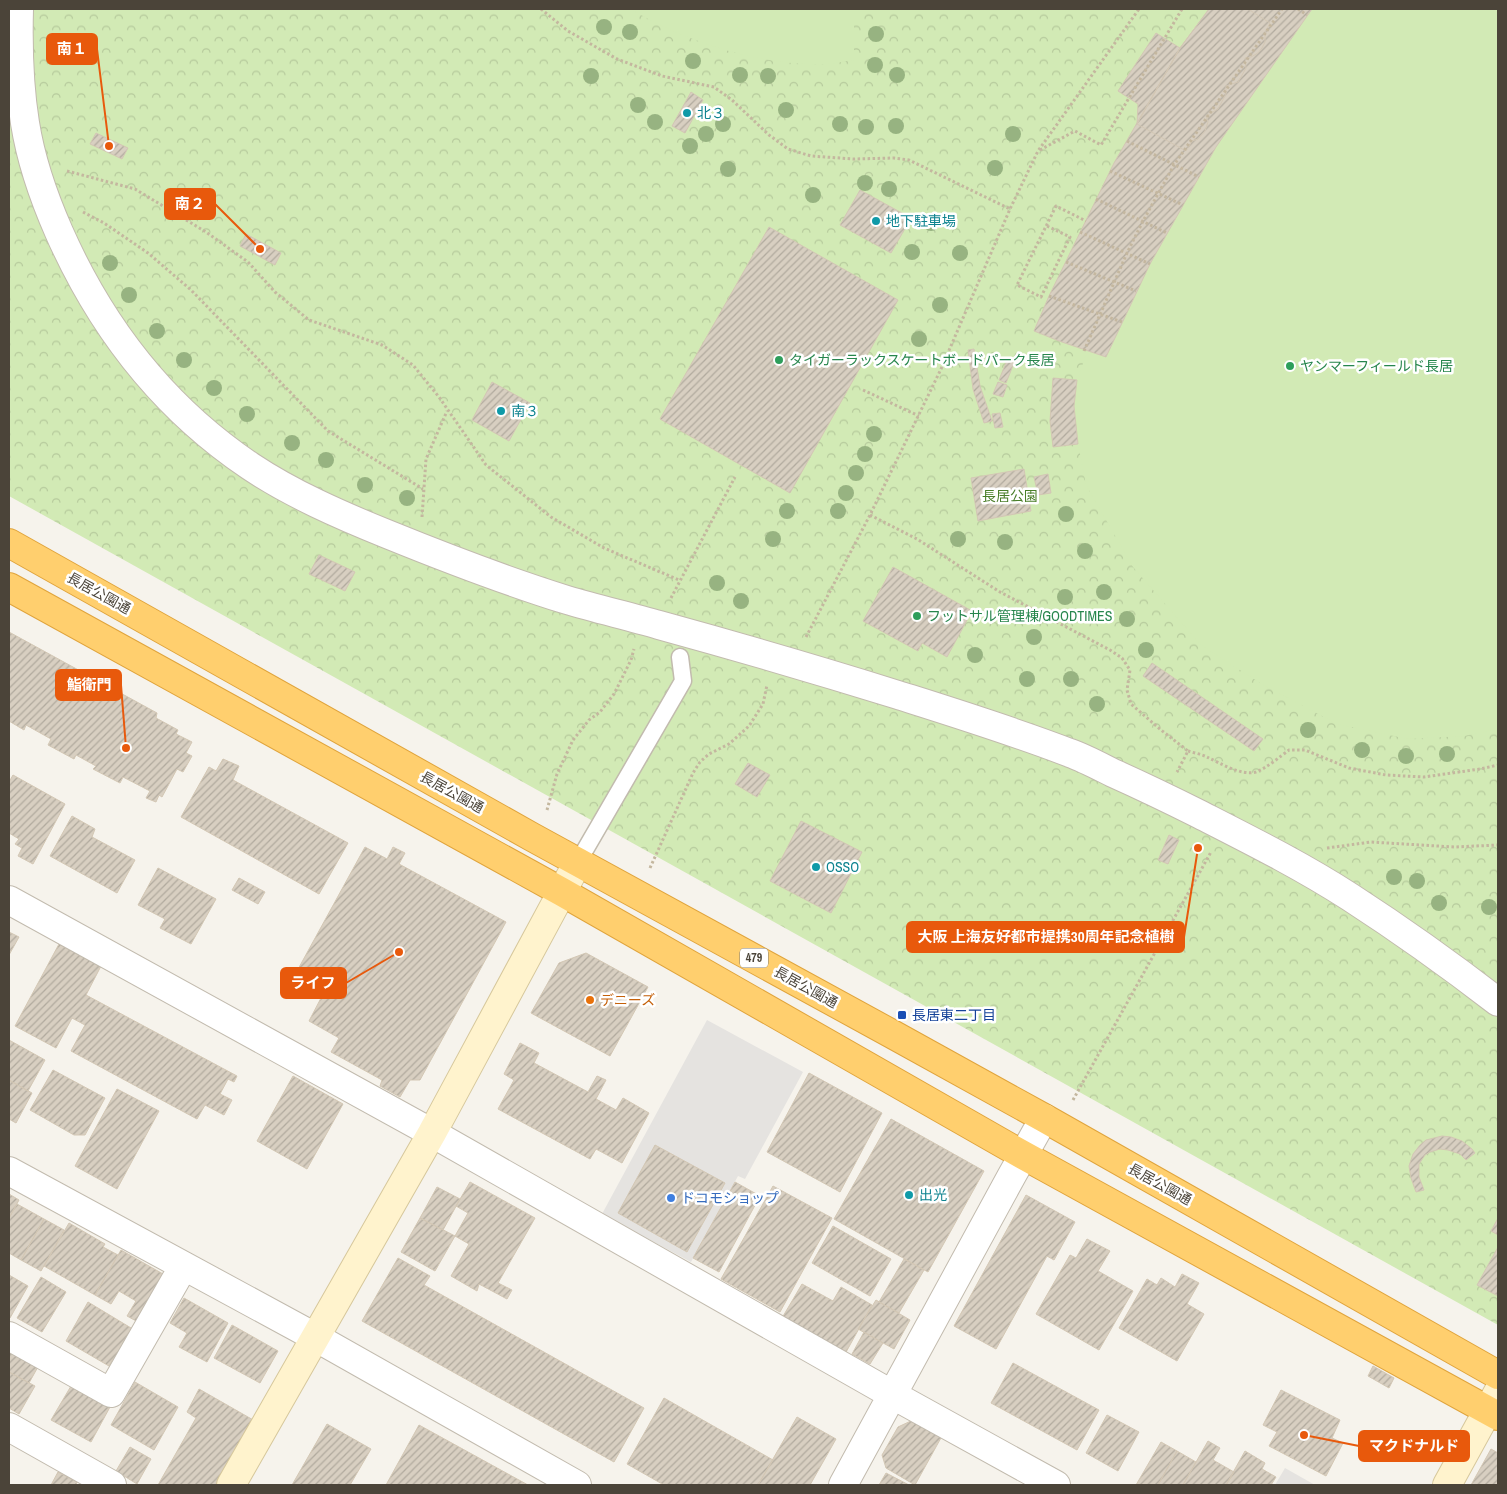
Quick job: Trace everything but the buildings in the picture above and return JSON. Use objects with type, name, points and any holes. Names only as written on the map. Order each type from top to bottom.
[{"type":"highway","name":"長居公園通","points":[[9,543],[578,862],[1044,1118],[1498,1375]]},
{"type":"highway","points":[[9,587],[562,892],[1023,1155],[1495,1406]]},
{"type":"street","points":[[19,9],[18,46],[25,125],[47,206],[70,256],[91,297],[147,376],[194,422],[252,467],[294,492],[351,519],[439,555],[569,600],[791,662],[959,714],[1073,754],[1166,797],[1271,851],[1349,896],[1449,965],[1498,1002]]},
{"type":"street","points":[[231,1485],[432,1133],[578,862]]},
{"type":"street","points":[[9,900],[432,1133],[893,1395],[1056,1485]]},
{"type":"street","points":[[843,1485],[1044,1118]]},
{"type":"street","points":[[9,1171],[314,1337],[578,1485]]},
{"type":"street","points":[[9,1336],[111,1393],[183,1267]]},
{"type":"street","points":[[1447,1485],[1495,1406]]},
{"type":"street","points":[[9,1427],[112,1485]]},
{"type":"lane","points":[[578,862],[683,681],[680,657]]},
{"type":"path","points":[[540,9],[568,31],[617,59],[662,76],[714,87],[732,100],[769,135],[788,149],[811,156],[909,160],[1010,209]]},
{"type":"path","points":[[803,642],[870,515],[941,369],[1010,209],[1038,151],[1138,9]]},
{"type":"path","points":[[1038,151],[1075,131],[1100,145],[1182,9]]},
{"type":"path","points":[[1084,350],[1127,253],[1174,164],[1282,9]]},
{"type":"path","points":[[1298,9],[1307,15]]},
{"type":"path","points":[[1127,141],[1200,177]]},
{"type":"path","points":[[59,169],[135,189],[206,232],[248,262],[275,292],[309,320],[382,345],[413,365],[439,397],[486,465],[551,517],[604,548],[679,580]]},
{"type":"path","points":[[1110,171],[1183,204]]},
{"type":"path","points":[[1096,199],[1168,233]]},
{"type":"path","points":[[1047,226],[1070,237],[1041,296],[1017,285],[1056,206],[1086,221]]},
{"type":"path","points":[[82,211],[104,223],[148,253],[191,290],[328,431],[423,489]]},
{"type":"path","points":[[1080,232],[1150,264]]},
{"type":"path","points":[[1066,262],[1136,292]]},
{"type":"path","points":[[1049,296],[1122,322]]},
{"type":"path","points":[[862,390],[918,416]]},
{"type":"path","points":[[422,525],[426,459],[447,411]]},
{"type":"path","points":[[670,598],[735,477]]},
{"type":"path","points":[[870,515],[917,539],[1000,592],[1122,658],[1130,670],[1126,690],[1131,704],[1188,751],[1206,757],[1223,766],[1240,771],[1255,772],[1279,758],[1288,750],[1305,750],[1349,768],[1386,774],[1424,777],[1498,765]]},
{"type":"path","points":[[547,810],[557,774],[573,740],[589,720],[600,712],[614,694],[631,660],[636,641]]},
{"type":"path","points":[[650,868],[693,773],[700,762],[710,754],[729,744],[749,726],[763,704],[768,677]]},
{"type":"path","points":[[1166,797],[1188,751]]},
{"type":"path","points":[[1323,848],[1371,842],[1454,847],[1498,846]]},
{"type":"path","points":[[1072,1102],[1212,850]]},
{"type":"green space","name":"長居公園","points":[[9,9],[1498,9],[1498,1325],[9,496]]},
{"type":"green space","points":[[630,9],[854,9],[854,60],[828,64],[804,64],[763,59],[722,49],[683,35]]},
{"type":"green space","name":"ヤンマーフィールド長居","points":[[1209,9],[1498,9],[1498,729],[1464,736],[1408,739],[1337,724],[1260,683],[1201,645],[1133,567],[1086,485],[1078,444],[1074,406],[1077,380],[1087,352],[1034,331],[1049,296],[1114,163],[1180,48]]},
{"type":"shaded area","points":[[707,1020],[803,1072],[745,1179],[738,1176],[691,1262],[602,1214]]},
{"type":"shaded area","points":[[1285,1468],[1315,1485],[1275,1485]]},
{"type":"place","name":"北３","points":[[687,113]]},
{"type":"place","name":"南１","points":[[109,146]]},
{"type":"place","name":"地下駐車場","points":[[876,221]]},
{"type":"place","name":"南２","points":[[260,249]]},
{"type":"place","name":"タイガーラックスケートボードパーク長居","points":[[779,360]]},
{"type":"place","name":"ヤンマーフィールド長居","points":[[1290,366]]},
{"type":"place","name":"南３","points":[[501,411]]},
{"type":"place","name":"フットサル管理棟/GOODTIMES","points":[[917,616]]},
{"type":"place","name":"鮨衛門","points":[[126,748]]},
{"type":"place","name":"大阪 上海友好都市提携30周年記念植樹","points":[[1198,848]]},
{"type":"place","name":"OSSO","points":[[816,867]]},
{"type":"place","name":"ライフ","points":[[399,952]]},
{"type":"place","name":"デニーズ","points":[[590,1000]]},
{"type":"place","name":"長居東二丁目","points":[[902,1015]]},
{"type":"place","name":"出光","points":[[909,1195]]},
{"type":"place","name":"ドコモショップ","points":[[671,1198]]},
{"type":"place","name":"マクドナルド","points":[[1304,1435]]}]
